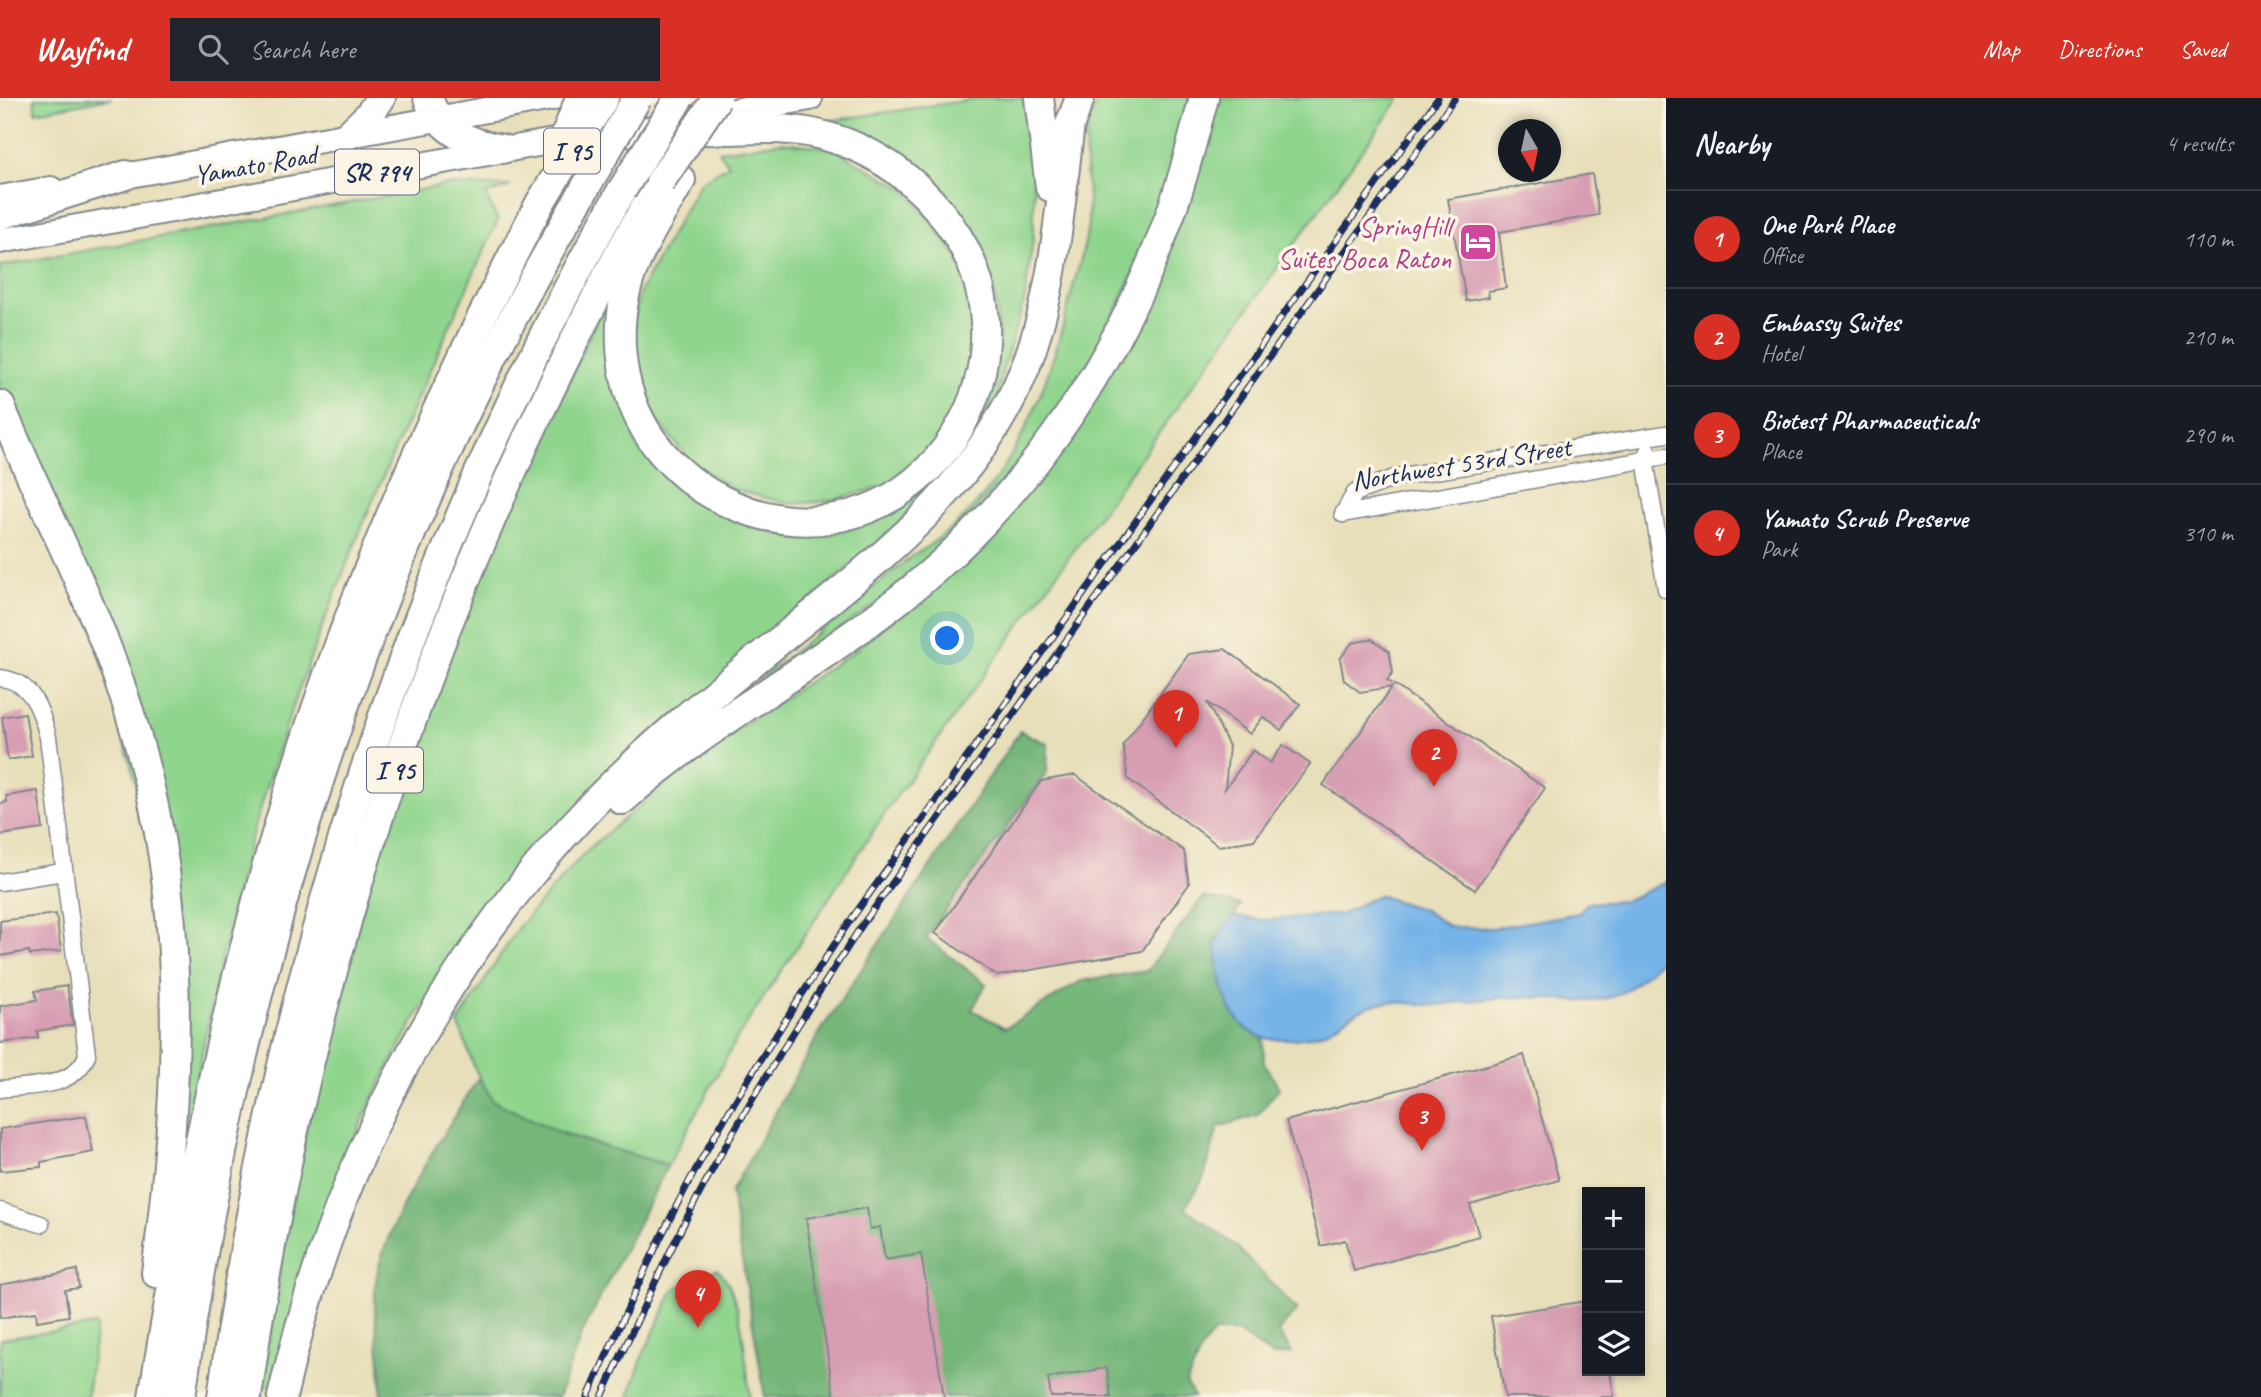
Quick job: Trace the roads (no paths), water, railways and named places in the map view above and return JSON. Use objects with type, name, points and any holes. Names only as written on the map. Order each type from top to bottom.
[{"type":"highway","points":[[348,135],[368,116],[380,98]]},
{"type":"highway","points":[[540,203],[580,98]]},
{"type":"highway","name":"I 95","points":[[153,1396],[193,1169],[230,999],[273,843],[308,733],[353,610],[407,478],[467,346],[540,203],[604,98]]},
{"type":"highway","points":[[181,1397],[204,1245],[241,1062],[265,963],[315,793],[372,629],[438,470],[541,262],[637,98]]},
{"type":"highway","points":[[222,1397],[239,1278],[272,1107],[314,935],[363,775],[400,668],[464,507],[537,351],[622,190],[679,98]]},
{"type":"highway","points":[[611,132],[776,129],[822,135],[878,158],[905,176],[936,205],[957,234],[975,272],[985,317],[986,346],[979,389],[968,416],[943,453],[920,477],[893,495],[858,510],[824,518],[790,519],[756,513],[720,499],[689,480],[664,455],[642,423],[631,397],[624,370],[621,329],[627,287],[670,181],[720,98]]},
{"type":"highway","points":[[1039,98],[1055,235]]},
{"type":"highway","points":[[282,1397],[306,1303],[343,1194],[379,1111],[449,987],[515,893],[591,806],[676,726],[898,544],[966,473],[1005,411],[1027,364],[1046,298],[1070,124],[1080,98]]},
{"type":"highway","points":[[449,987],[497,937],[564,855],[619,802],[687,747],[837,645],[909,592],[974,532],[1027,473],[1083,395],[1131,310],[1170,214],[1204,98]]},
{"type":"highway","points":[[433,108],[467,141],[503,149]]},
{"type":"highway","points":[[0,215],[126,176]]},
{"type":"highway","name":"I 95","points":[[247,1397],[264,1280],[298,1109],[344,931],[392,778],[431,669],[496,508],[567,354],[670,181]]},
{"type":"highway","points":[[0,405],[99,627],[122,688],[145,769],[164,862],[175,952],[177,1052],[156,1274],[153,1396]]},
{"type":"highway","points":[[0,421],[16,445]]},
{"type":"main road","name":"Yamato Road","points":[[0,198],[348,135],[433,108],[552,98]]},
{"type":"main road","name":"Yamato Road","points":[[0,241],[503,149],[810,98]]},
{"type":"street","points":[[1660,435],[1666,454]]},
{"type":"street","points":[[1660,435],[1645,459],[1666,589]]},
{"type":"street","name":"Northwest 53rd Street","points":[[1660,435],[1397,477],[1355,493],[1343,514],[1666,454]]},
{"type":"street","points":[[0,678],[17,682],[30,691],[43,720],[87,1055],[81,1069],[68,1079],[0,1089]]},
{"type":"street","points":[[0,882],[63,872]]},
{"type":"street","points":[[0,1211],[41,1224]]},
{"type":"water","points":[[1666,882],[1666,955],[1630,988],[1605,999],[1582,1001],[1512,997],[1431,1005],[1387,1002],[1367,1007],[1317,1035],[1267,1039],[1248,1030],[1238,1021],[1222,984],[1215,943],[1233,916],[1263,920],[1342,914],[1378,895],[1424,910],[1450,927],[1493,928],[1579,913],[1587,903],[1625,901]]},
{"type":"railway","points":[[588,1397],[686,1187],[754,1071],[845,928],[1438,98]]},
{"type":"railway","points":[[602,1397],[671,1250],[716,1163],[768,1074],[860,928],[1455,98]]},
{"type":"place","name":"SpringHill Suites Boca Raton","points":[[1478,242]]},
{"type":"place","name":"One Park Place","points":[[1176,748]]},
{"type":"place","name":"Embassy Suites","points":[[1434,787]]},
{"type":"place","name":"Biotest Pharmaceuticals","points":[[1422,1151]]},
{"type":"place","name":"Yamato Scrub Preserve","points":[[698,1328]]}]
